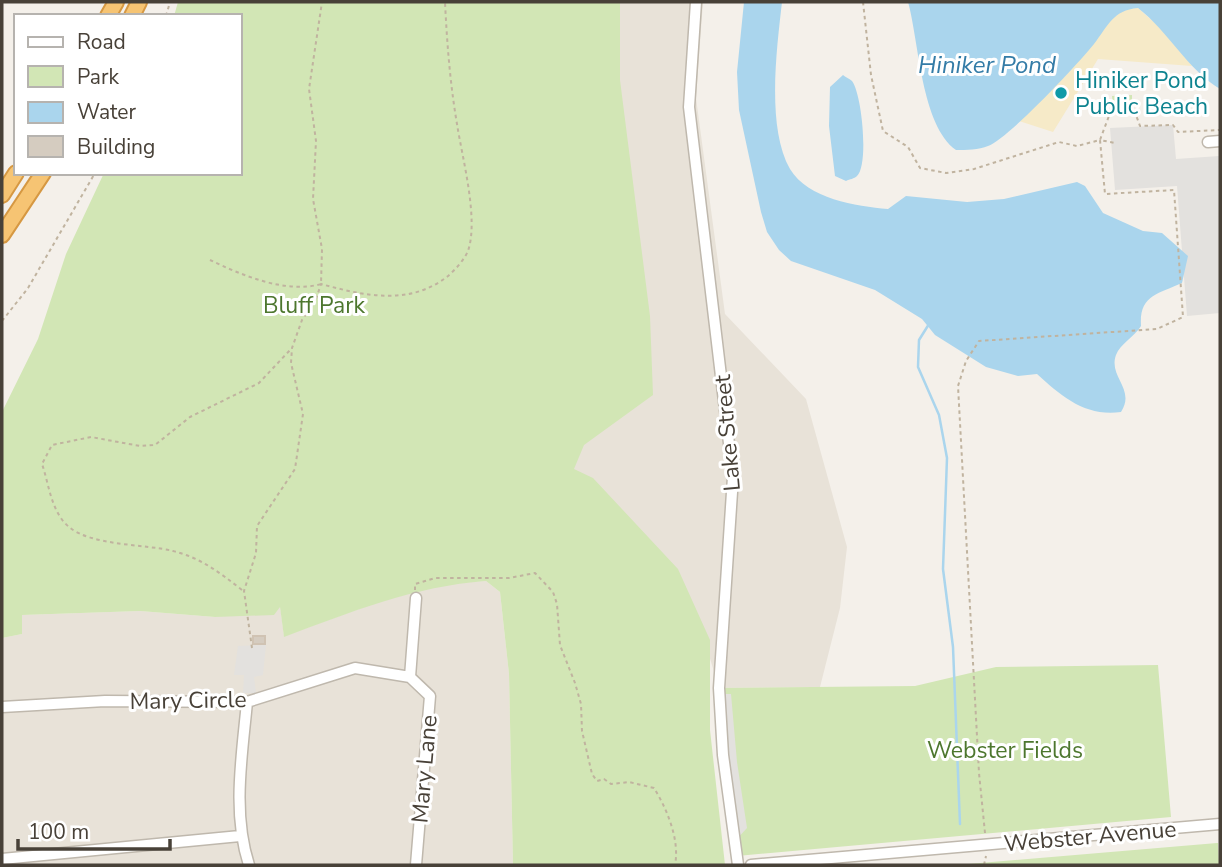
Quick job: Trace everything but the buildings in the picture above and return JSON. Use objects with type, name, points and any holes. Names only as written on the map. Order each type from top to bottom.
[{"type":"highway","points":[[2,195],[15,175]]},
{"type":"highway","points":[[2,235],[42,175]]},
{"type":"street","name":"Lake Street","points":[[696,2],[689,107],[733,477],[719,688],[723,755],[738,865]]},
{"type":"street","points":[[1208,142],[1220,141]]},
{"type":"street","points":[[410,677],[416,597]]},
{"type":"street","name":"Mary Circle","points":[[2,707],[105,701],[247,702],[355,667],[410,677]]},
{"type":"street","name":"Mary Lane","points":[[410,677],[430,696],[416,865]]},
{"type":"street","points":[[247,702],[241,772],[240,836],[249,865]]},
{"type":"street","name":"Webster Avenue","points":[[751,865],[1220,824]]},
{"type":"street","points":[[2,859],[240,836]]},
{"type":"path","points":[[252,648],[244,591],[256,553],[257,526],[295,469],[303,414],[291,363],[292,348],[302,320],[316,302],[321,284],[322,249],[313,199],[316,141],[309,89],[322,2]]},
{"type":"path","points":[[209,260],[239,274],[305,289],[321,284],[346,291],[399,297],[433,288],[454,270],[468,251],[470,215],[466,167],[449,62],[445,2]]},
{"type":"path","points":[[863,2],[871,75],[883,131],[908,147],[920,168],[946,173],[974,169],[1059,142],[1077,146],[1100,141],[1115,142]]},
{"type":"path","points":[[984,865],[986,845],[979,773],[970,551],[958,402],[961,374],[979,341],[1157,329],[1183,317],[1174,190],[1105,194],[1100,141],[1113,105],[1132,104],[1140,126],[1172,125],[1178,132],[1220,130]]},
{"type":"path","points":[[2,321],[28,288],[94,175]]},
{"type":"path","points":[[244,591],[204,560],[170,550],[150,549],[81,534],[67,526],[50,496],[42,464],[52,445],[91,437],[140,446],[155,445],[190,417],[259,383],[292,348]]},
{"type":"path","points":[[416,597],[415,584],[424,579],[509,578],[535,573],[543,579],[557,604],[560,645],[581,704],[582,731],[592,774],[597,781],[604,779],[611,784],[629,782],[654,788],[671,826],[677,855],[675,865]]},
{"type":"shaded area","points":[[601,2],[703,2],[696,98],[725,314],[806,399],[847,547],[840,608],[820,687],[719,688],[708,652],[572,486]]},
{"type":"shaded area","points":[[1173,125],[1176,159],[1219,156],[1220,313],[1187,316],[1177,186],[1115,190],[1110,128]]},
{"type":"shaded area","points":[[486,581],[500,592],[509,674],[513,865],[2,865],[2,638],[22,634],[21,615],[140,611],[215,617],[280,606],[284,636],[378,602],[441,584]]},
{"type":"shaded area","points":[[266,645],[263,675],[254,677],[256,693],[243,693],[244,675],[234,675],[238,646]]},
{"type":"shaded area","points":[[719,694],[731,694],[737,762],[747,828],[735,841]]},
{"type":"green space","name":"Bluff Park","points":[[178,2],[620,2],[620,80],[650,316],[653,395],[584,445],[574,469],[593,478],[678,569],[710,640],[710,730],[725,865],[513,865],[509,674],[500,592],[486,581],[409,594],[284,637],[280,607],[274,615],[215,617],[140,611],[22,615],[22,634],[2,638],[2,412],[38,339],[66,254],[103,175],[242,175],[242,14],[175,14]]},
{"type":"green space","points":[[1132,95],[1132,104],[1113,105],[1112,96]]},
{"type":"green space","name":"Webster Fields","points":[[1158,665],[1171,817],[737,856],[719,688],[915,686],[996,667]]},
{"type":"green space","points":[[1217,843],[1219,865],[957,865]]},
{"type":"sand","name":"Hiniker Pond Public Beach","points":[[1138,8],[1167,34],[1192,66],[1098,59],[1053,132],[1019,121],[1113,17],[1124,9]]},
{"type":"water","points":[[744,2],[782,2],[775,87],[778,132],[790,169],[798,179],[820,194],[848,203],[888,209],[906,196],[967,202],[1004,199],[1077,182],[1085,186],[1103,213],[1143,231],[1162,233],[1188,256],[1182,283],[1158,293],[1147,302],[1141,316],[1141,326],[1116,355],[1116,370],[1125,396],[1121,412],[1108,413],[1075,404],[1037,374],[1018,376],[986,367],[935,335],[922,319],[875,290],[791,261],[779,250],[767,232],[761,212],[739,110],[737,72]]},
{"type":"water","name":"Hiniker Pond","points":[[908,2],[1220,2],[1220,89],[1208,81],[1138,8],[1130,9],[1112,20],[1074,67],[1011,130],[984,147],[956,150],[944,138],[928,102]]},
{"type":"water","points":[[843,75],[852,81],[856,88],[863,145],[861,169],[856,177],[846,181],[835,176],[829,126],[830,87]]},
{"type":"waterway","points":[[929,324],[919,340],[918,367],[939,415],[947,458],[943,569],[953,647],[960,824]]},
{"type":"place","name":"Hiniker Pond Public Beach","points":[[1061,93]]}]
